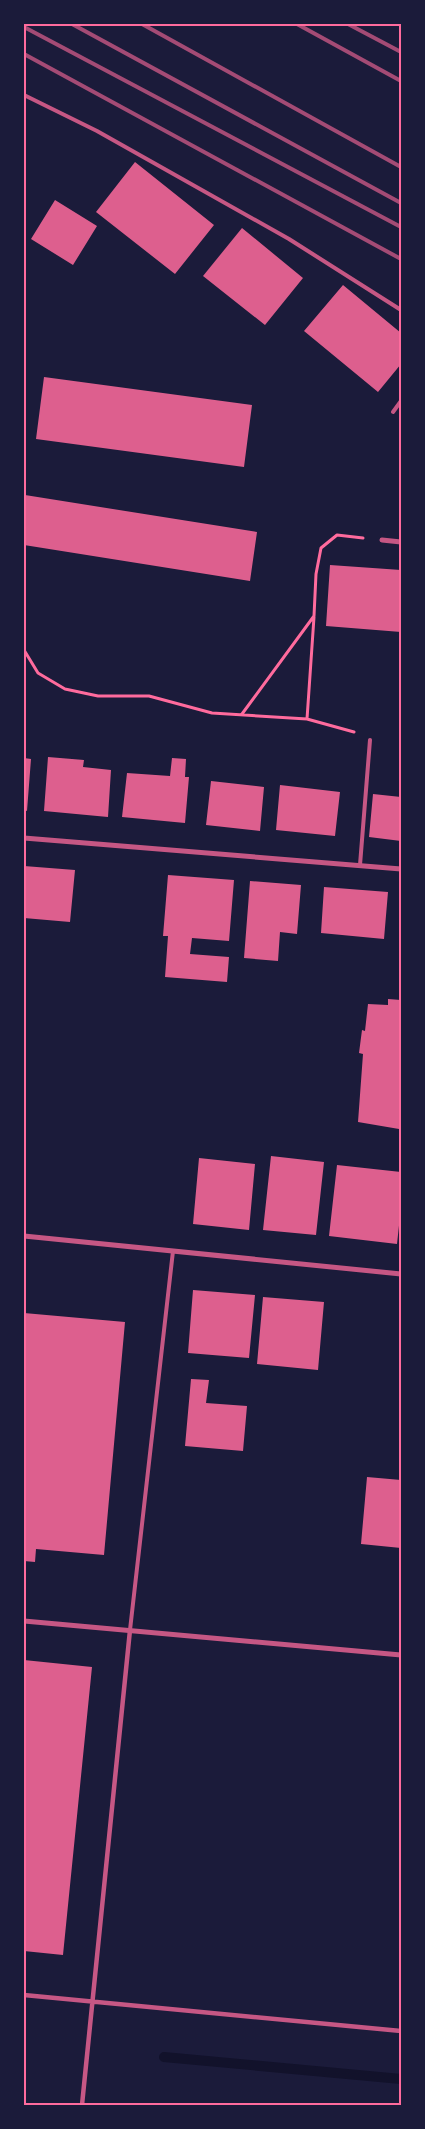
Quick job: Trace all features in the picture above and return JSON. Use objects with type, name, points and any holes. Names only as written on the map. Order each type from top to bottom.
[{"type":"street","points":[[382,540],[401,542]]},
{"type":"street","points":[[24,838],[401,869]]},
{"type":"street","points":[[24,1236],[401,1274]]},
{"type":"street","points":[[24,1620],[401,1655]]},
{"type":"street","points":[[82,2105],[130,1630]]},
{"type":"street","points":[[24,1995],[401,2031]]},
{"type":"lane","points":[[24,95],[97,131],[289,238],[401,310]]},
{"type":"lane","points":[[393,412],[401,401]]},
{"type":"lane","points":[[360,866],[370,740]]},
{"type":"lane","points":[[130,1630],[173,1251]]},
{"type":"path","points":[[307,719],[316,574],[321,548],[337,535],[382,540]]},
{"type":"path","points":[[241,715],[314,616]]},
{"type":"path","points":[[24,650],[38,673],[65,689],[98,696],[149,696],[212,713],[307,719],[358,733],[370,740]]},
{"type":"building","points":[[135,162],[214,225],[175,274],[96,212]]},
{"type":"building","points":[[55,200],[97,226],[73,265],[31,239]]},
{"type":"building","points":[[242,228],[303,278],[265,325],[203,276]]},
{"type":"building","points":[[343,285],[401,333],[401,364],[378,392],[304,331]]},
{"type":"building","points":[[44,377],[252,405],[244,467],[36,439]]},
{"type":"building","points":[[25,495],[257,532],[250,581],[24,545]]},
{"type":"building","points":[[330,565],[401,570],[401,632],[326,626]]},
{"type":"building","points":[[48,757],[84,760],[83,767],[111,770],[108,817],[44,811]]},
{"type":"building","points":[[24,758],[31,759],[27,811],[24,810]]},
{"type":"building","points":[[172,758],[186,759],[185,777],[189,777],[185,823],[122,817],[127,773],[170,776]]},
{"type":"building","points":[[211,781],[264,787],[260,831],[206,825]]},
{"type":"building","points":[[280,785],[340,792],[335,836],[276,830]]},
{"type":"building","points":[[373,794],[401,797],[401,841],[369,837]]},
{"type":"building","points":[[24,866],[75,870],[70,922],[24,918]]},
{"type":"building","points":[[168,875],[234,880],[229,941],[192,938],[190,954],[229,957],[227,982],[165,977],[168,936],[163,936]]},
{"type":"building","points":[[250,881],[301,885],[297,934],[280,932],[278,961],[244,958]]},
{"type":"building","points":[[324,887],[388,892],[384,939],[321,933]]},
{"type":"building","points":[[388,999],[401,1000],[401,1126],[399,1129],[358,1122],[363,1054],[359,1053],[362,1030],[365,1031],[368,1004],[388,1005]]},
{"type":"building","points":[[271,1156],[324,1162],[316,1235],[263,1230]]},
{"type":"building","points":[[199,1158],[255,1164],[249,1230],[193,1224]]},
{"type":"building","points":[[337,1165],[401,1172],[401,1207],[397,1244],[329,1236]]},
{"type":"building","points":[[193,1290],[255,1295],[249,1358],[188,1353]]},
{"type":"building","points":[[263,1297],[324,1302],[318,1370],[257,1364]]},
{"type":"building","points":[[24,1313],[125,1322],[104,1555],[36,1549],[35,1562],[24,1561]]},
{"type":"building","points":[[191,1379],[209,1380],[206,1403],[247,1406],[243,1451],[185,1446]]},
{"type":"building","points":[[367,1477],[401,1480],[401,1548],[361,1544]]},
{"type":"building","points":[[24,1660],[92,1667],[63,1955],[24,1951]]},
{"type":"waterway","points":[[164,2057],[401,2079]]},
{"type":"railway","points":[[72,24],[401,203]]},
{"type":"railway","points":[[142,24],[401,167]]},
{"type":"railway","points":[[297,24],[401,81]]},
{"type":"railway","points":[[348,24],[401,52]]},
{"type":"railway","points":[[24,27],[401,227]]},
{"type":"railway","points":[[24,54],[401,259]]}]
